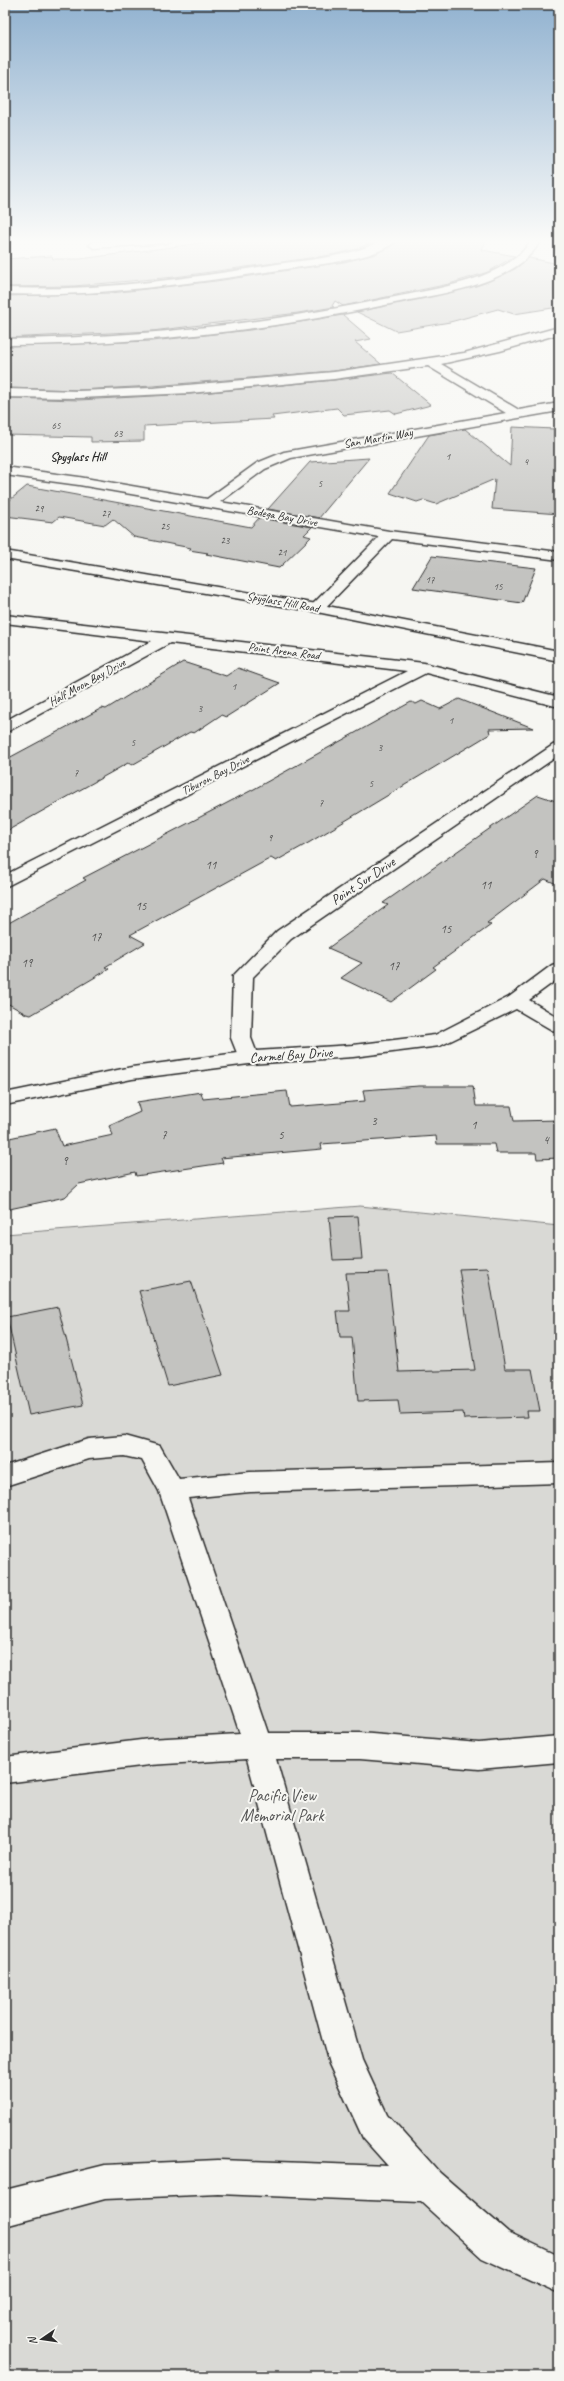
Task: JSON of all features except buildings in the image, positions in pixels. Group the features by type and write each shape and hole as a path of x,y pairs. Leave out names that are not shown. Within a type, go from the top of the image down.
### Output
{"street":[{"path":"5,393 106,394 191,390 343,374 430,362 482,351"},
{"path":"430,362 516,414"},
{"name":"San Martin Way","path":"210,504 261,466 288,455 559,407"},
{"name":"Bodega Bay Drive","path":"5,471 79,481 389,535 559,556"},
{"path":"317,608 389,535"},
{"name":"Spyglass Hill Road","path":"5,555 317,608 559,656"},
{"name":"Point Arena Road","path":"5,619 424,668 559,702"},
{"name":"Half Moon Bay Drive","path":"5,728 169,637"},
{"name":"Tiburon Bay Drive","path":"5,882 424,668"},
{"name":"Point Sur Drive","path":"248,1058 241,1038 243,976 284,935 559,748"},
{"name":"Carmel Bay Drive","path":"5,1099 132,1073 248,1058 353,1051 440,1040 516,1002 559,969"},
{"path":"516,1002 559,1026"},
{"path":"5,1476 89,1449 124,1446 151,1453 172,1490 258,1746 346,2064 375,2126 428,2185 495,2245 559,2275"},
{"path":"172,1490 250,1482 559,1473"},
{"path":"5,1770 22,1766 149,1752 258,1746 360,1746 479,1756 559,1749"},
{"path":"5,2208 105,2182 218,2177 428,2185"}],"green space":[{"name":"Pacific View Memorial Park","path":"360,1206 559,1226 559,2376 5,2376 5,1234"}],"district":[{"name":"Spyglass Hill","path":"78,457"}]}
